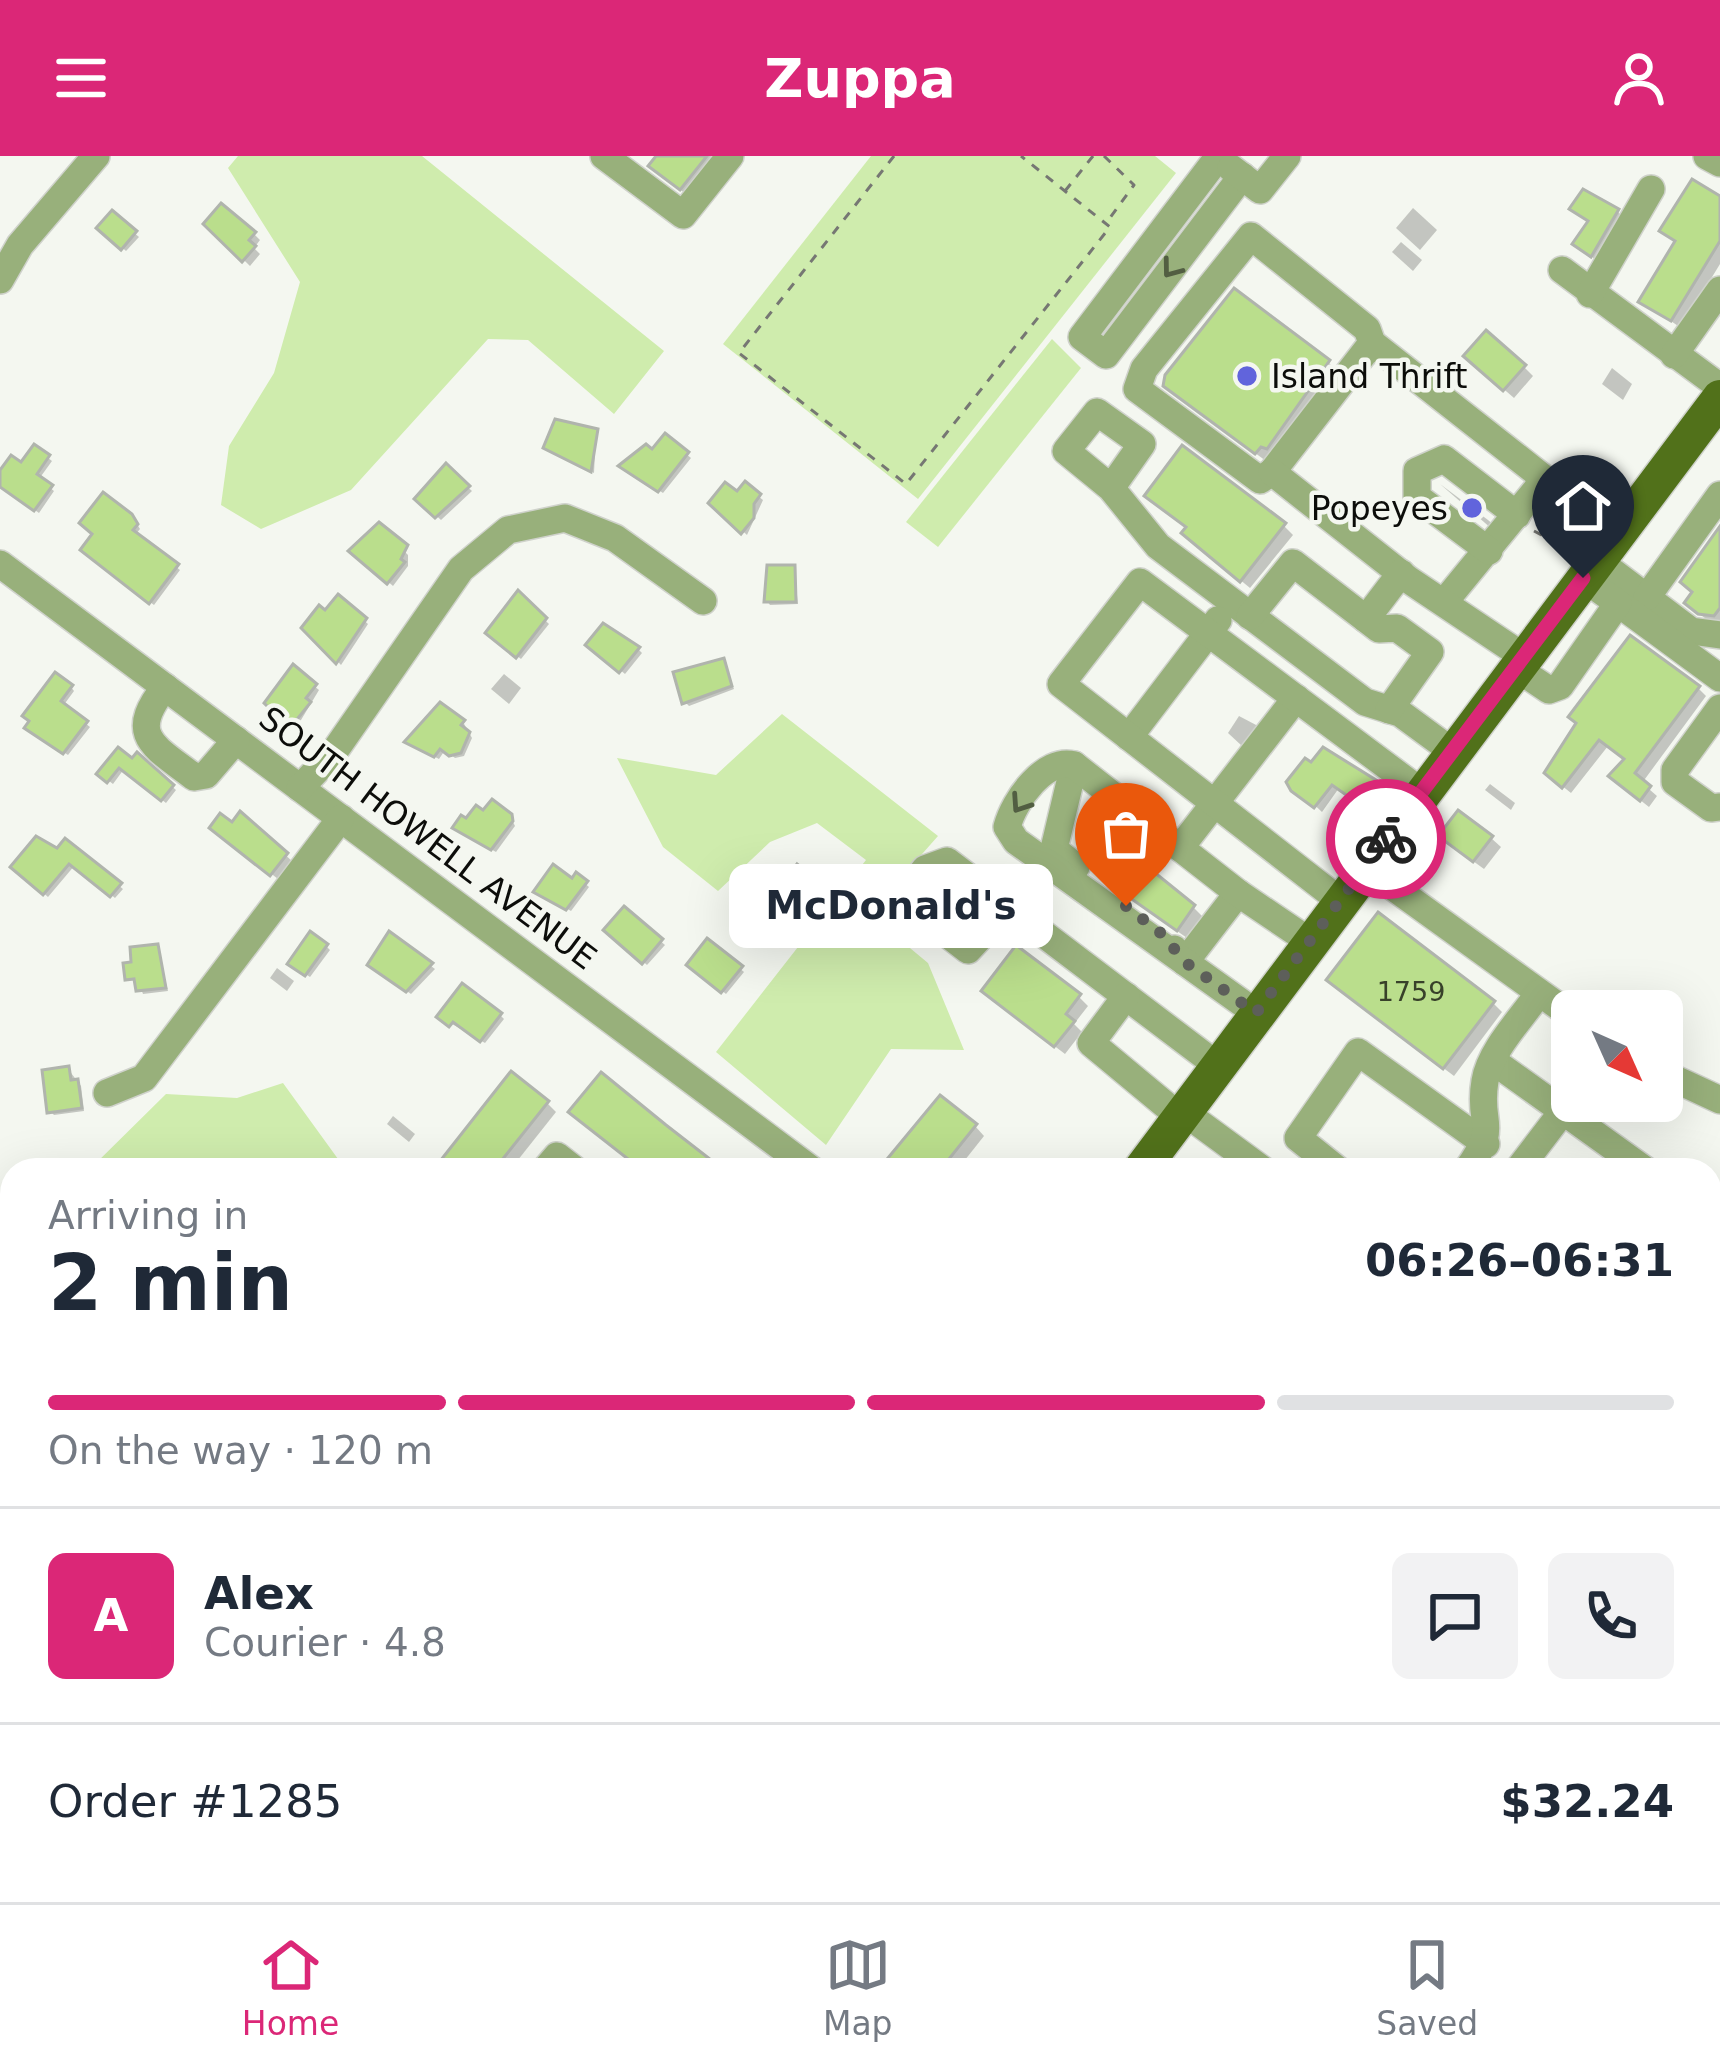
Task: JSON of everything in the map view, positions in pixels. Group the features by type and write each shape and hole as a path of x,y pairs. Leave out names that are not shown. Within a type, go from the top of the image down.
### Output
{"main road":[{"path":"1150,1158 1364,866 1720,398"}],"street":[{"path":"0,280 20,245 96,156"},
{"path":"604,156 683,215 730,156"},
{"path":"1242,176 1106,355 1082,337 1219,157 1260,190 1287,156"},
{"path":"1707,156 1720,163"},
{"path":"1590,294 1651,189"},
{"path":"1372,343 1272,472 1260,480 1137,389 1144,369 1251,236 1367,329 1372,343 1545,478 1446,600"},
{"path":"1562,270 1720,387"},
{"path":"1675,355 1720,290"},
{"path":"1489,551 1417,496 1418,471 1444,459 1517,514"},
{"path":"1272,472 1401,573 1446,600 1549,690 1560,686 1618,603"},
{"path":"1111,488 1158,547 1365,702 1389,710 1454,752"},
{"path":"1647,597 1720,495"},
{"path":"300,788 334,752 461,569 508,530 565,518 615,538 704,601"},
{"path":"1129,737 1209,632 1293,563 1379,629 1397,628 1430,652 1389,710"},
{"name":"SOUTH HOWELL AVENUE","path":"0,564 796,1158"},
{"path":"1590,569 1647,597 1691,632 1720,635"},
{"path":"1590,569 1618,603 1720,678"},
{"path":"1366,620 1401,573"},
{"path":"1340,899 1060,684 1140,581 1423,793"},
{"path":"165,687 150,706 144,732 150,743 194,777 206,776 236,740"},
{"path":"1180,848 1296,698"},
{"path":"1720,708 1675,770 1675,782 1711,808 1720,807"},
{"path":"1256,1013 1016,841 1007,827 1049,766 1060,761 1074,765 1238,893 1309,941"},
{"path":"1074,765 1054,849 1162,934 1185,962"},
{"path":"106,1093 144,1078 341,818"},
{"path":"1364,866 1551,1001"},
{"path":"1185,962 1238,893"},
{"path":"1008,908 1218,1066"},
{"path":"1476,1158 1486,1144 1484,1083 1492,1061 1539,992"},
{"path":"1126,996 1091,1043 1246,1158"},
{"path":"1323,1158 1298,1138 1358,1052 1486,1144"},
{"path":"1492,1061 1551,1103"},
{"path":"1683,1083 1720,1100"},
{"path":"1527,1158 1555,1122"},
{"path":"1578,1122 1629,1158"}],"path":[{"path":"894,156 740,352 906,484 1110,227 1025,157"},
{"path":"1065,191 1094,156"},
{"path":"1103,156 1133,184 1106,223"}],"green space":[{"path":"238,156 422,156 664,351 614,414 528,340 488,339 351,490 261,529 221,505 229,446 274,373 300,282 228,168"},
{"path":"871,156 1155,156 1176,173 918,499 723,344"},
{"path":"1052,339 1081,368 938,547 906,522"},
{"path":"782,714 938,836 869,914 928,963 964,1050 891,1049 826,1145 716,1052 866,860 817,823 770,842 718,891 663,847 617,758 716,775"},
{"path":"283,1083 337,1158 101,1158 166,1094 237,1098"}],"building":[{"path":"656,156 707,156 680,190 648,166"},
{"path":"1692,179 1720,196 1720,241 1671,321 1638,302 1675,241 1659,231"},
{"path":"1583,189 1619,209 1591,257 1572,244 1588,221 1569,209"},
{"path":"221,203 256,232 249,240 256,246 242,262 203,224"},
{"path":"112,210 137,231 121,250 96,228"},
{"path":"1234,288 1330,360 1267,449 1261,447 1255,454 1163,386 1165,375"},
{"path":"1486,330 1526,365 1503,391 1463,356"},
{"path":"555,419 598,429 591,472 543,448"},
{"path":"665,433 689,452 658,492 618,466 646,444 652,449"},
{"path":"34,444 50,455 37,474 53,485 34,511 0,487 0,470 11,455 21,462"},
{"path":"1182,445 1286,523 1240,582 1181,533 1186,527 1144,496"},
{"path":"446,463 470,486 435,518 414,499"},
{"path":"745,481 761,494 754,504 754,518 741,534 708,503 725,482 737,491"},
{"path":"103,492 132,514 138,524 133,530 179,564 149,604 80,550 92,534 79,523"},
{"path":"379,522 408,545 401,559 405,562 387,584 348,551"},
{"path":"1720,526 1720,608 1714,616 1698,614 1684,603 1692,592 1680,582"},
{"path":"767,565 795,565 796,602 764,602"},
{"path":"518,590 547,618 516,658 485,633"},
{"path":"338,594 367,618 336,664 301,628 319,605 325,610"},
{"path":"603,623 640,647 619,673 585,645"},
{"path":"1630,635 1700,686 1635,773 1651,786 1640,801 1608,776 1624,759 1599,740 1562,788 1544,773 1576,723 1568,717"},
{"path":"724,658 732,686 682,704 673,672"},
{"path":"293,664 317,684 306,698 311,702 290,728 264,703"},
{"path":"55,672 73,685 61,701 88,721 63,754 24,728 29,721 22,716"},
{"path":"440,702 465,720 461,725 470,732 461,753 449,756 440,749 434,757 404,742"},
{"path":"118,747 132,758 137,752 174,785 161,801 119,768 107,783 96,774"},
{"path":"1323,747 1376,780 1359,804 1332,785 1314,808 1291,791 1286,782 1305,758 1311,762"},
{"path":"492,799 512,814 513,821 491,850 452,828 461,815 466,818 476,805 483,810"},
{"path":"1458,810 1493,836 1473,862 1438,836"},
{"path":"240,811 288,853 270,876 209,828 220,813 232,822"},
{"path":"36,836 57,848 65,838 122,883 110,897 69,864 43,895 10,867"},
{"path":"1123,847 1195,905 1177,931 1099,876"},
{"path":"553,864 572,878 576,872 588,881 566,910 533,892"},
{"path":"797,864 819,882 797,910 775,893"},
{"path":"624,906 663,939 642,964 603,930"},
{"path":"1378,912 1495,1001 1443,1069 1326,980"},
{"path":"310,931 328,944 305,976 287,964"},
{"path":"389,931 433,963 406,992 367,965"},
{"path":"707,938 743,966 721,993 686,965"},
{"path":"158,944 166,988 136,991 134,979 125,980 123,963 131,962 130,947"},
{"path":"1016,945 1081,994 1066,1014 1075,1021 1054,1047 981,991"},
{"path":"462,983 502,1013 480,1042 453,1022 449,1027 436,1017"},
{"path":"69,1066 71,1080 78,1079 82,1108 47,1113 42,1070"},
{"path":"511,1071 549,1101 504,1158 442,1158"},
{"path":"601,1072 709,1158 627,1158 568,1112"},
{"path":"940,1095 977,1124 950,1158 888,1158"}],"way so far":[{"path":"1126,906 1162,934 1185,962 1256,1013 1386,839"}],"place":[{"name":"Island Thrift","path":"1247,376"},
{"name":"Popeyes","path":"1472,508"},
{"name":"McDonald's","path":"1126,906"}],"route":[{"path":"1386,839 1583,578"}]}
